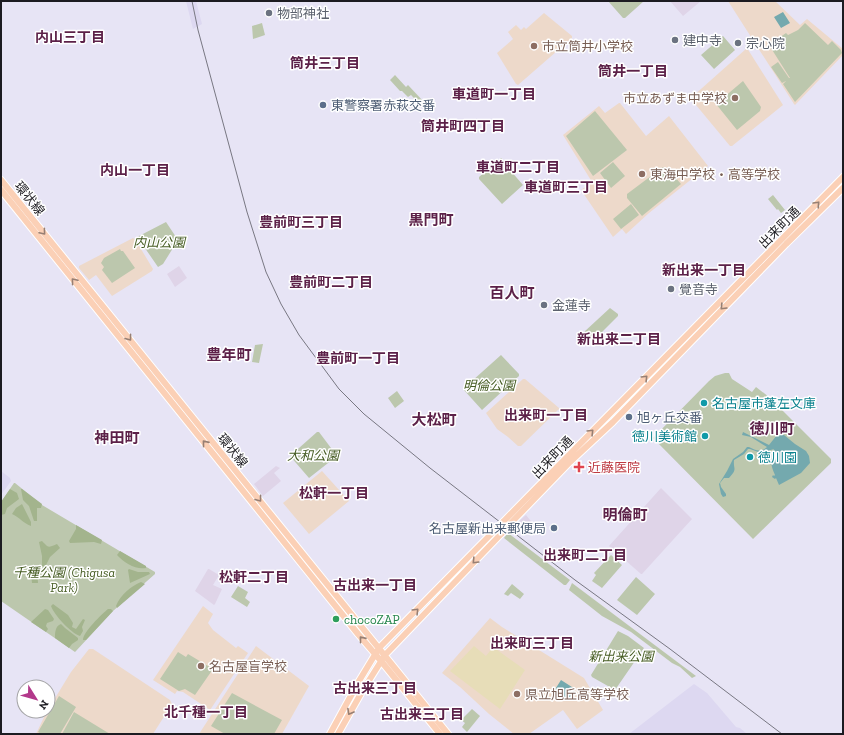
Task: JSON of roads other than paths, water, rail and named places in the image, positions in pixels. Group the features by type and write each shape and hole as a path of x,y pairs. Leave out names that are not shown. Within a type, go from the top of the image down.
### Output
{"main road":[{"name":"出来町通","path":"506,524 843,177"},
{"name":"環状線","path":"1,180 379,648 383,658 440,734"},
{"name":"出来町通","path":"330,734 379,648 499,530 617,418 780,249 843,188"},
{"name":"環状線","path":"1,190 375,655 383,658 448,734"},
{"name":"出来町通","path":"338,734 383,658 499,530"}],"railway":[{"path":"192,1 198,30 247,212 266,272 281,304 299,335 339,389 364,414 430,468 575,580 670,649 782,734"}],"place":[{"name":"物部神社","path":"269,13"},
{"name":"建中寺","path":"675,40"},
{"name":"宗心院","path":"738,43"},
{"name":"市立筒井小学校","path":"534,46"},
{"name":"市立あずま中学校","path":"735,98"},
{"name":"東警察署赤萩交番","path":"323,105"},
{"name":"東海中学校・高等学校","path":"642,174"},
{"name":"覺音寺","path":"671,289"},
{"name":"金蓮寺","path":"544,305"},
{"name":"名古屋市蓬左文庫","path":"704,403"},
{"name":"旭ヶ丘交番","path":"629,417"},
{"name":"徳川美術館","path":"705,436"},
{"name":"徳川園","path":"750,457"},
{"name":"近藤医院","path":"579,467"},
{"name":"名古屋新出来郵便局","path":"554,528"},
{"name":"chocoZAP","path":"336,619"},
{"name":"名古屋盲学校","path":"201,666"},
{"name":"県立旭丘高等学校","path":"517,694"}],"district":[{"name":"内山三丁目","path":"70,37"},
{"name":"筒井三丁目","path":"325,63"},
{"name":"筒井一丁目","path":"633,71"},
{"name":"車道町一丁目","path":"494,94"},
{"name":"筒井町四丁目","path":"463,126"},
{"name":"車道町二丁目","path":"518,167"},
{"name":"内山一丁目","path":"135,170"},
{"name":"車道町三丁目","path":"566,187"},
{"name":"黒門町","path":"431,220"},
{"name":"豊前町三丁目","path":"301,222"},
{"name":"新出来一丁目","path":"704,270"},
{"name":"豊前町二丁目","path":"331,282"},
{"name":"百人町","path":"512,293"},
{"name":"新出来二丁目","path":"619,339"},
{"name":"豊年町","path":"229,355"},
{"name":"豊前町一丁目","path":"358,358"},
{"name":"出来町一丁目","path":"546,415"},
{"name":"大松町","path":"434,420"},
{"name":"徳川町","path":"772,429"},
{"name":"神田町","path":"117,438"},
{"name":"松軒一丁目","path":"334,493"},
{"name":"明倫町","path":"625,515"},
{"name":"出来町二丁目","path":"585,555"},
{"name":"松軒二丁目","path":"254,577"},
{"name":"古出来一丁目","path":"375,585"},
{"name":"出来町三丁目","path":"532,643"},
{"name":"古出来三丁目","path":"375,688"},
{"name":"北千種一丁目","path":"206,712"},
{"name":"古出来三丁目","path":"422,714"}],"park label":[{"name":"内山公園","path":"159,242"},
{"name":"明倫公園","path":"489,385"},
{"name":"大和公園","path":"313,455"},
{"name":"千種公園 (Chigusa Park)","path":"64,580"},
{"name":"新出来公園","path":"621,656"}]}
